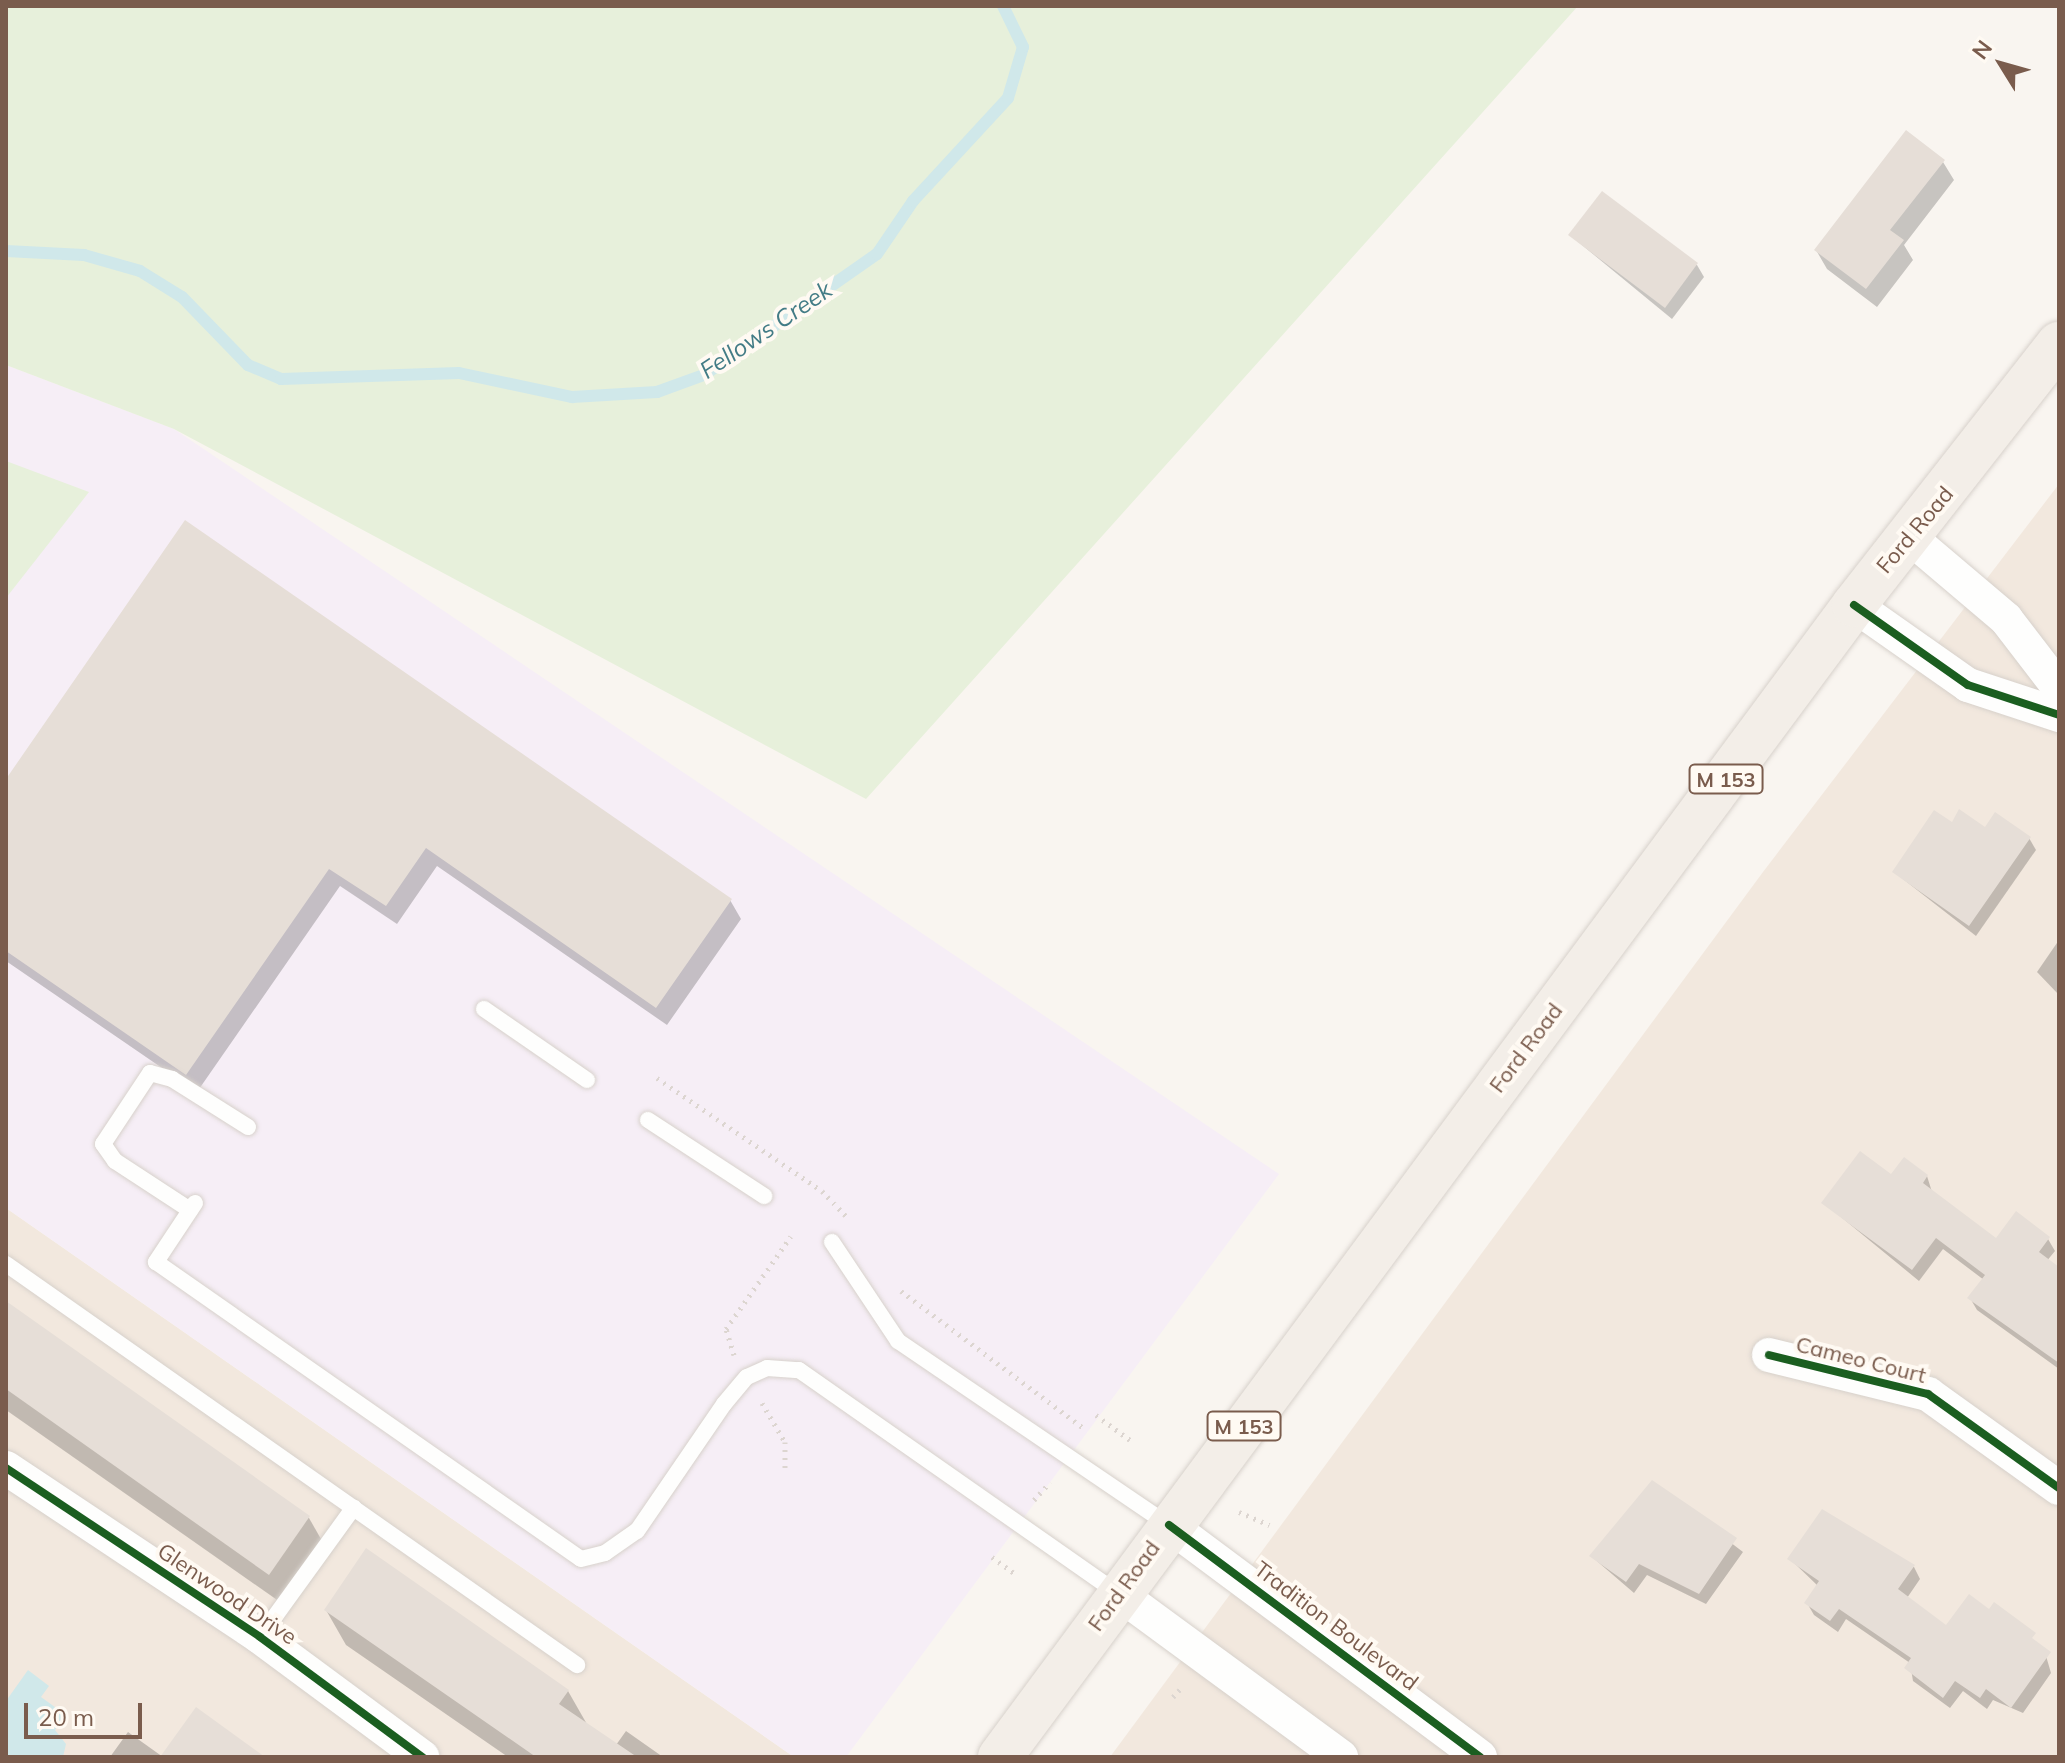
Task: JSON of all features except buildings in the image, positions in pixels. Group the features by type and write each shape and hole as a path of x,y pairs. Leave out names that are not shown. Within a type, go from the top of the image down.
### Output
{"main road":[{"name":"Ford Road","path":"1000,1757 1118,1593 1854,605 2059,344"}],"street":[{"path":"1907,535 2006,619 2059,688"},
{"path":"1854,605 1968,685 2059,715"},
{"name":"Cameo Court","path":"1769,1355 1928,1394 2059,1488"},
{"name":"Glenwood Drive","path":"6,1468 260,1637 422,1757"},
{"name":"Tradition Boulevard","path":"1169,1525 1480,1757"},
{"path":"1118,1593 1341,1757"}],"lane":[{"path":"484,1009 587,1080"},
{"path":"248,1127 172,1079 150,1073 103,1144 115,1161 192,1206 156,1262 581,1559 605,1553 637,1531 724,1404 747,1377 767,1368 799,1370 1118,1593"},
{"path":"648,1120 764,1196"},
{"path":"832,1242 898,1341 1169,1525"},
{"path":"6,1264 577,1665"},
{"path":"260,1637 354,1507"}],"path":[{"path":"734,1355 726,1329 791,1236"},
{"path":"759,1399 785,1442 785,1468"},
{"path":"1096,1415 1130,1440"},
{"path":"1031,1504 1050,1482"},
{"path":"1239,1512 1269,1525"},
{"path":"992,1557 1017,1575"}],"shaded area":[{"path":"6,365 174,429 1279,1174 846,1757 794,1757 6,1208"},
{"path":"2059,484 2059,1757 1110,1757 1763,872"},
{"path":"6,1208 794,1757 6,1757"}],"green space":[{"path":"6,6 1578,6 866,799 174,429 6,365"},
{"path":"6,461 89,492 6,598"}],"water":[{"path":"28,1670 49,1686 41,1697 66,1715 55,1730 66,1744 63,1757 6,1757 6,1701"}],"waterway":[{"name":"Fellows Creek","path":"6,251 84,255 140,271 182,297 248,365 281,379 459,373 572,397 657,392 704,375 877,254 913,201 1008,98 1023,47 1003,6"}],"cycle path":[{"path":"1854,605 1968,685 2059,715"},
{"path":"1769,1355 1928,1394 2059,1488"},
{"path":"6,1468 260,1637 422,1757"},
{"path":"1169,1525 1480,1757"}]}
